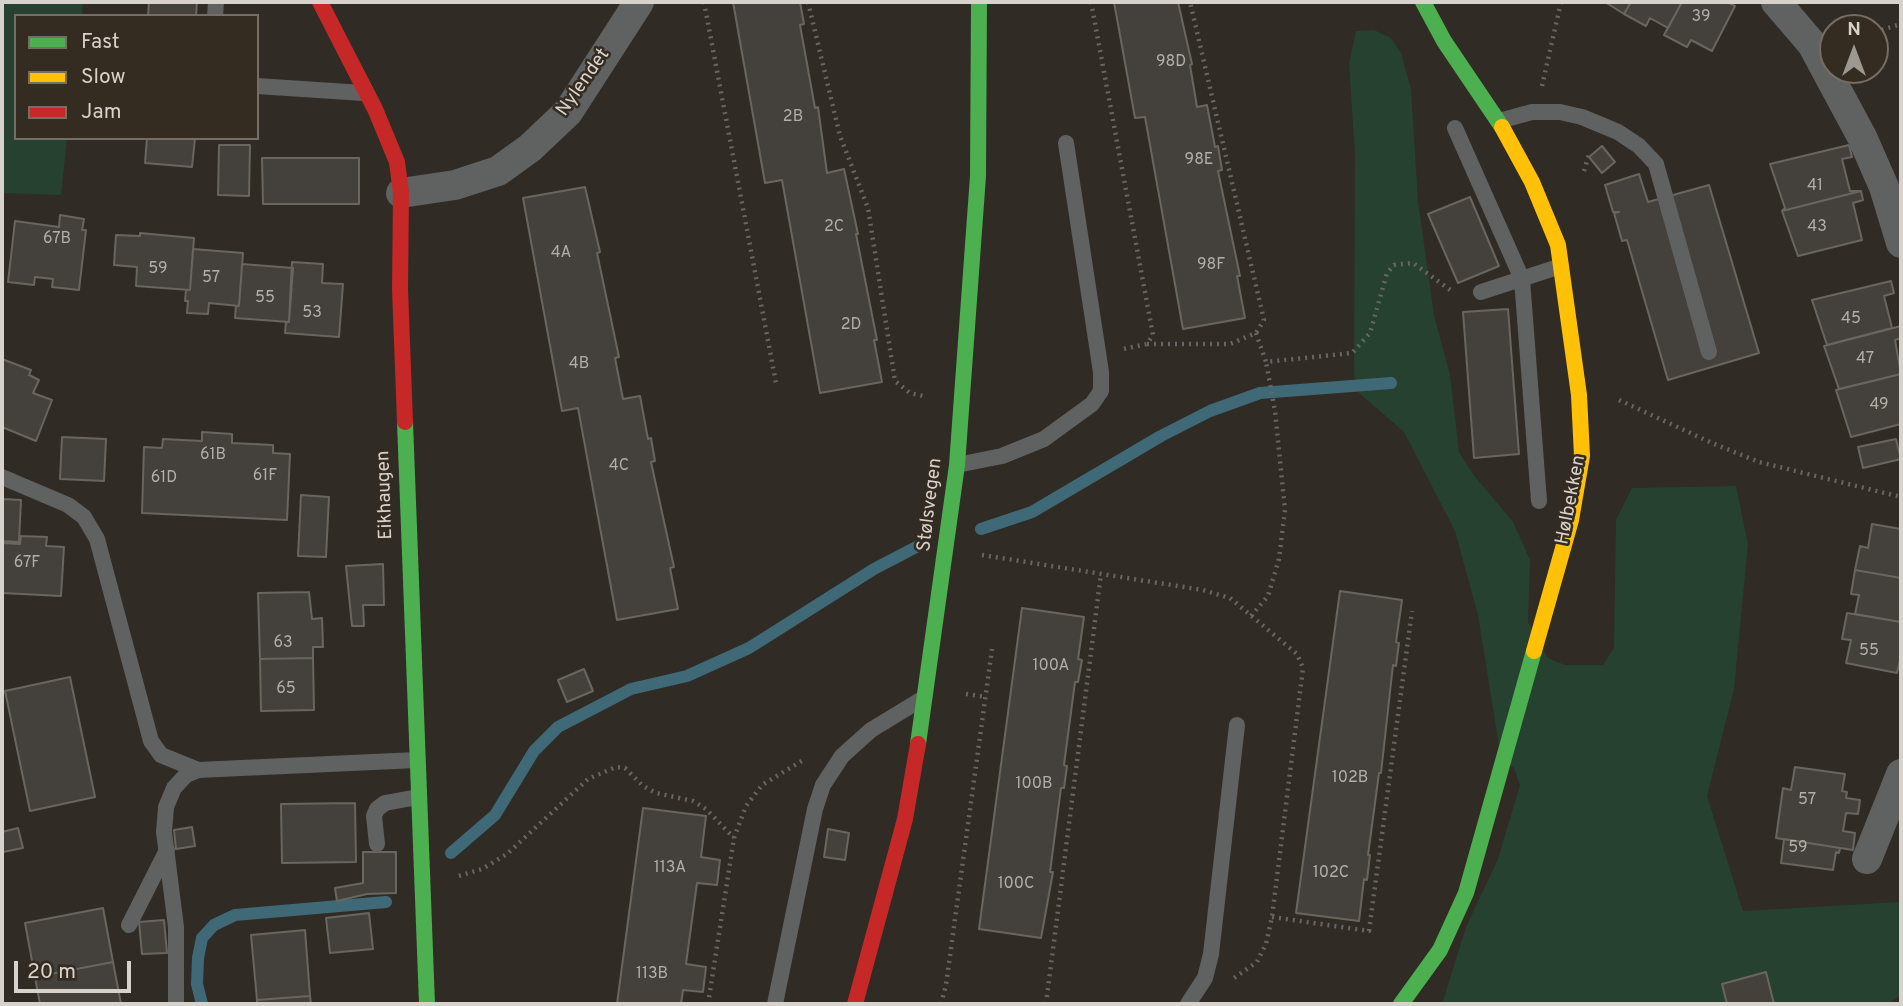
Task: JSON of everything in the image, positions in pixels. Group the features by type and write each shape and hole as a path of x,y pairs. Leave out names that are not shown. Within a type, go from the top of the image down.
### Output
{"street":[{"name":"Eikhaugen","path":"320,2 367,94 397,162 401,193 400,289 427,1004"},
{"name":"Nylendet","path":"401,193 455,185 498,171 530,148 568,112 639,2"},
{"name":"Stølsvegen","path":"856,1004 905,819 926,697 957,465 978,176 979,2"},
{"name":"Hølbekken","path":"1401,1004 1440,950 1466,893 1490,818 1571,520 1582,456 1579,395 1558,245 1532,182 1499,121 1444,41 1423,2"},
{"path":"1776,2 1812,44 1862,137 1884,187 1901,243"},
{"path":"1867,859 1901,774"}],"lane":[{"path":"259,86 367,94"},
{"path":"1499,121 1532,112 1560,112 1599,123 1639,146 1656,164 1709,352"},
{"path":"1455,128 1521,279 1539,501"},
{"path":"957,465 1002,456 1044,439 1092,404 1101,391 1066,143"},
{"path":"1481,292 1561,266"},
{"path":"2,477 68,505 84,517 97,539 151,741 161,755 198,770"},
{"path":"775,1004 815,809 823,785 842,756 871,730 926,697"},
{"path":"1192,1001 1205,978 1211,954 1237,725"},
{"path":"176,1004 176,927 167,850 166,807 174,788 186,775 198,770 417,760"},
{"path":"377,844 374,816 377,809 385,803 418,797"},
{"path":"129,925 167,850"}],"path":[{"path":"704,2 776,383"},
{"path":"808,2 840,136 868,208 895,382 910,393 962,404"},
{"path":"1091,2 1153,335 1147,344"},
{"path":"1098,355 1147,344 1230,344 1256,333 1264,320 1190,2"},
{"path":"1532,112 1544,81 1561,2"},
{"path":"1265,362 1352,353 1370,333 1387,273 1394,265 1413,263 1460,298 1481,292"},
{"path":"1251,616 1268,596 1283,535 1284,489 1276,411 1256,333"},
{"path":"1579,395 1612,397 1759,462 1901,497"},
{"path":"946,550 1203,590 1230,598 1297,654 1303,668 1272,917 1266,944 1257,962 1235,978 1192,1001"},
{"path":"1046,1004 1101,574"},
{"path":"1272,917 1369,931 1412,611"},
{"path":"941,1004 946,985 992,649"},
{"path":"708,1004 734,838 746,806 762,785 816,753 842,756"},
{"path":"422,889 482,869 508,853 588,779 616,767 625,768 643,786 656,793 693,802 706,809 734,838"}],"green space":[{"path":"2,2 83,2 82,14 14,14 14,140 67,140 61,195 2,193"},
{"path":"1374,30 1391,38 1401,53 1411,89 1418,201 1434,315 1450,375 1459,452 1472,473 1513,522 1530,560 1528,622 1548,658 1565,665 1603,665 1614,648 1616,520 1632,488 1736,486 1748,544 1734,689 1707,796 1743,911 1901,902 1901,995 1888,1004 1442,1004 1466,927 1498,859 1520,785 1514,768 1501,758 1478,615 1455,531 1404,432 1359,393 1354,374 1355,154 1349,64 1356,31"}],"building":[{"path":"149,2 197,2 196,14 148,14"},
{"path":"733,2 800,2 804,24 800,25 815,108 818,107 827,173 844,169 877,340 874,340 882,382 820,393 782,180 765,183"},
{"path":"1114,2 1178,2 1192,64 1190,65 1197,107 1207,105 1215,147 1218,146 1222,170 1218,171 1240,276 1237,276 1245,318 1183,329 1145,117 1135,118"},
{"path":"1605,2 1631,2 1624,14"},
{"path":"1631,2 1682,2 1668,28 1650,18 1646,26 1624,14"},
{"path":"1682,2 1727,2 1735,6 1712,51 1691,40 1687,47 1664,35"},
{"path":"147,140 195,140 192,167 145,163"},
{"path":"219,145 250,145 249,196 218,195"},
{"path":"1849,145 1852,157 1842,159 1850,191 1861,191 1782,211 1785,208 1770,164"},
{"path":"1602,146 1615,162 1602,173 1589,157"},
{"path":"262,158 359,158 359,204 263,204"},
{"path":"1639,174 1648,202 1709,185 1759,353 1668,380 1627,240 1622,241 1614,213 1619,212 1613,212 1605,185"},
{"path":"585,187 619,357 615,358 623,399 640,396 648,439 651,438 655,461 651,462 674,567 670,568 678,609 617,620 578,408 562,411 523,198"},
{"path":"1861,191 1863,200 1853,203 1862,240 1798,256 1782,211"},
{"path":"1470,197 1499,266 1458,283 1428,214"},
{"path":"60,215 84,219 82,230 86,230 79,290 52,287 53,279 35,277 34,285 8,282 15,221 59,227"},
{"path":"140,233 194,238 190,290 136,286 137,267 114,265 116,235 140,236"},
{"path":"193,249 243,253 239,306 209,303 208,314 187,313 186,290 190,290"},
{"path":"292,262 323,264 322,283 343,284 339,337 285,333 286,322 289,322"},
{"path":"242,264 293,268 289,322 235,318 236,306 239,306"},
{"path":"1891,281 1894,293 1884,296 1892,328 1827,345 1812,300"},
{"path":"1508,309 1519,454 1474,458 1463,312"},
{"path":"1901,326 1901,338 1895,340 1901,374 1839,389 1824,346"},
{"path":"2,359 31,370 29,375 39,380 33,393 52,400 36,441 2,427"},
{"path":"1901,374 1901,424 1851,437 1836,390"},
{"path":"202,432 232,434 232,443 273,445 273,453 290,454 287,520 142,513 144,447 162,448 163,439 202,441"},
{"path":"62,437 106,439 104,481 60,479"},
{"path":"1896,439 1901,459 1863,468 1858,447"},
{"path":"2,495 3,499 21,500 19,542 2,541"},
{"path":"301,495 329,497 326,557 298,556"},
{"path":"1872,524 1901,529 1901,578 1855,570 1860,546 1868,548"},
{"path":"21,536 47,537 46,546 64,547 61,596 2,593 2,543 20,544"},
{"path":"383,564 384,605 363,605 364,626 352,626 346,566"},
{"path":"1855,570 1901,578 1901,622 1855,614 1859,595 1851,594"},
{"path":"1340,591 1402,600 1396,642 1399,643 1396,666 1393,665 1367,880 1364,879 1359,921 1296,913"},
{"path":"309,592 312,619 322,618 323,647 313,647 313,658 260,659 258,593"},
{"path":"1022,608 1084,617 1078,659 1082,660 1078,682 1075,682 1064,765 1067,766 1064,788 1061,788 1050,872 1053,872 1041,938 979,929"},
{"path":"1847,613 1901,622 1901,656 1897,673 1846,663 1851,640 1842,639"},
{"path":"313,658 314,710 261,711 260,659"},
{"path":"584,669 593,691 567,702 558,680"},
{"path":"70,677 95,797 30,811 5,691"},
{"path":"1795,767 1845,774 1842,791 1847,792 1846,798 1860,800 1858,814 1846,813 1843,831 1855,833 1853,850 1776,838 1783,788 1791,790"},
{"path":"355,803 356,862 282,863 281,804"},
{"path":"643,808 706,816 701,857 720,860 717,885 697,883 686,964 706,967 703,992 683,990 681,1004 617,1004"},
{"path":"192,827 195,846 176,849 174,830"},
{"path":"18,828 23,848 3,852 2,832"},
{"path":"828,829 849,833 845,860 824,857"},
{"path":"1784,839 1840,848 1839,853 1836,852 1833,870 1781,863"},
{"path":"363,852 396,852 396,893 367,894 337,901 335,888 363,883"},
{"path":"103,908 113,962 35,977 25,923"},
{"path":"369,913 373,949 330,953 326,918"},
{"path":"164,920 167,953 142,954 139,922"},
{"path":"305,930 310,996 257,1000 251,935"},
{"path":"113,962 121,1004 40,1004 35,977"},
{"path":"1766,972 1774,1004 1727,1004 1722,984"},
{"path":"310,996 311,1004 257,1004 257,1000"}],"waterway":[{"path":"981,529 1032,512 1161,436 1210,411 1260,393 1391,383"},
{"path":"451,853 495,815 534,751 558,727 631,689 687,676 749,648 874,569 922,544"},
{"path":"202,1004 197,984 198,958 202,938 214,925 235,915 386,902"}],"traffic: fast":[{"path":"918,744 957,465 978,176 979,2"},
{"path":"1423,2 1444,41 1502,127"},
{"path":"405,422 427,1004"},
{"path":"1401,1004 1440,950 1466,893 1534,651"}],"traffic: slow":[{"path":"1502,127 1532,182 1558,245 1579,395 1582,456 1571,520 1534,651"}],"traffic: jam":[{"path":"320,2 375,109 397,162 401,193 400,289 405,422"},
{"path":"855,1004 905,819 918,744"}]}
